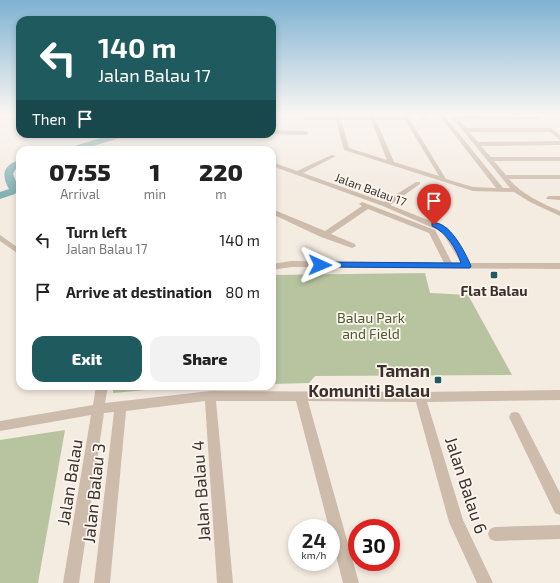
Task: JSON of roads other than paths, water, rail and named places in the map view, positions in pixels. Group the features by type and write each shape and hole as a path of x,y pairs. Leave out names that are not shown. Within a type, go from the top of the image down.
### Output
{"street":[{"path":"344,142 346,149 473,189 516,190"},
{"path":"382,142 391,163"},
{"path":"421,142 444,180"},
{"path":"462,142 500,190"},
{"path":"477,144 560,143"},
{"path":"477,144 516,190 532,201 560,214"},
{"path":"298,173 333,156"},
{"path":"489,159 560,159"},
{"name":"Jalan Balau 17","path":"276,165 385,205 445,230 463,257 467,266"},
{"name":"Jalan Balau 17","path":"276,172 432,232 450,266"},
{"path":"504,177 560,177"},
{"path":"385,205 418,183"},
{"path":"549,198 560,198"},
{"path":"324,235 367,206"},
{"path":"276,213 352,246"},
{"path":"0,237 16,250"},
{"path":"276,266 292,264 560,266"},
{"name":"Jalan Balau","path":"71,583 101,390"},
{"path":"0,426 98,409 210,396 258,395 301,397 420,397 560,395"},
{"name":"Jalan Balau 4","path":"210,396 225,583"},
{"path":"301,397 351,583"},
{"name":"Jalan Balau 6","path":"420,397 456,522 485,583"},
{"name":"Jalan Balau 3","path":"102,583 120,407"},
{"path":"515,417 560,508"},
{"path":"495,534 560,532"}],"waterway":[{"path":"84,146 96,142"},
{"path":"0,196 11,192 14,189 8,174 11,168 16,165"}],"place":[{"name":"Flat Balau","path":"494,275"},
{"name":"Taman Komuniti Balau","path":"438,380"}],"park label":[{"name":"Balau Park and Field","path":"371,326"}]}
